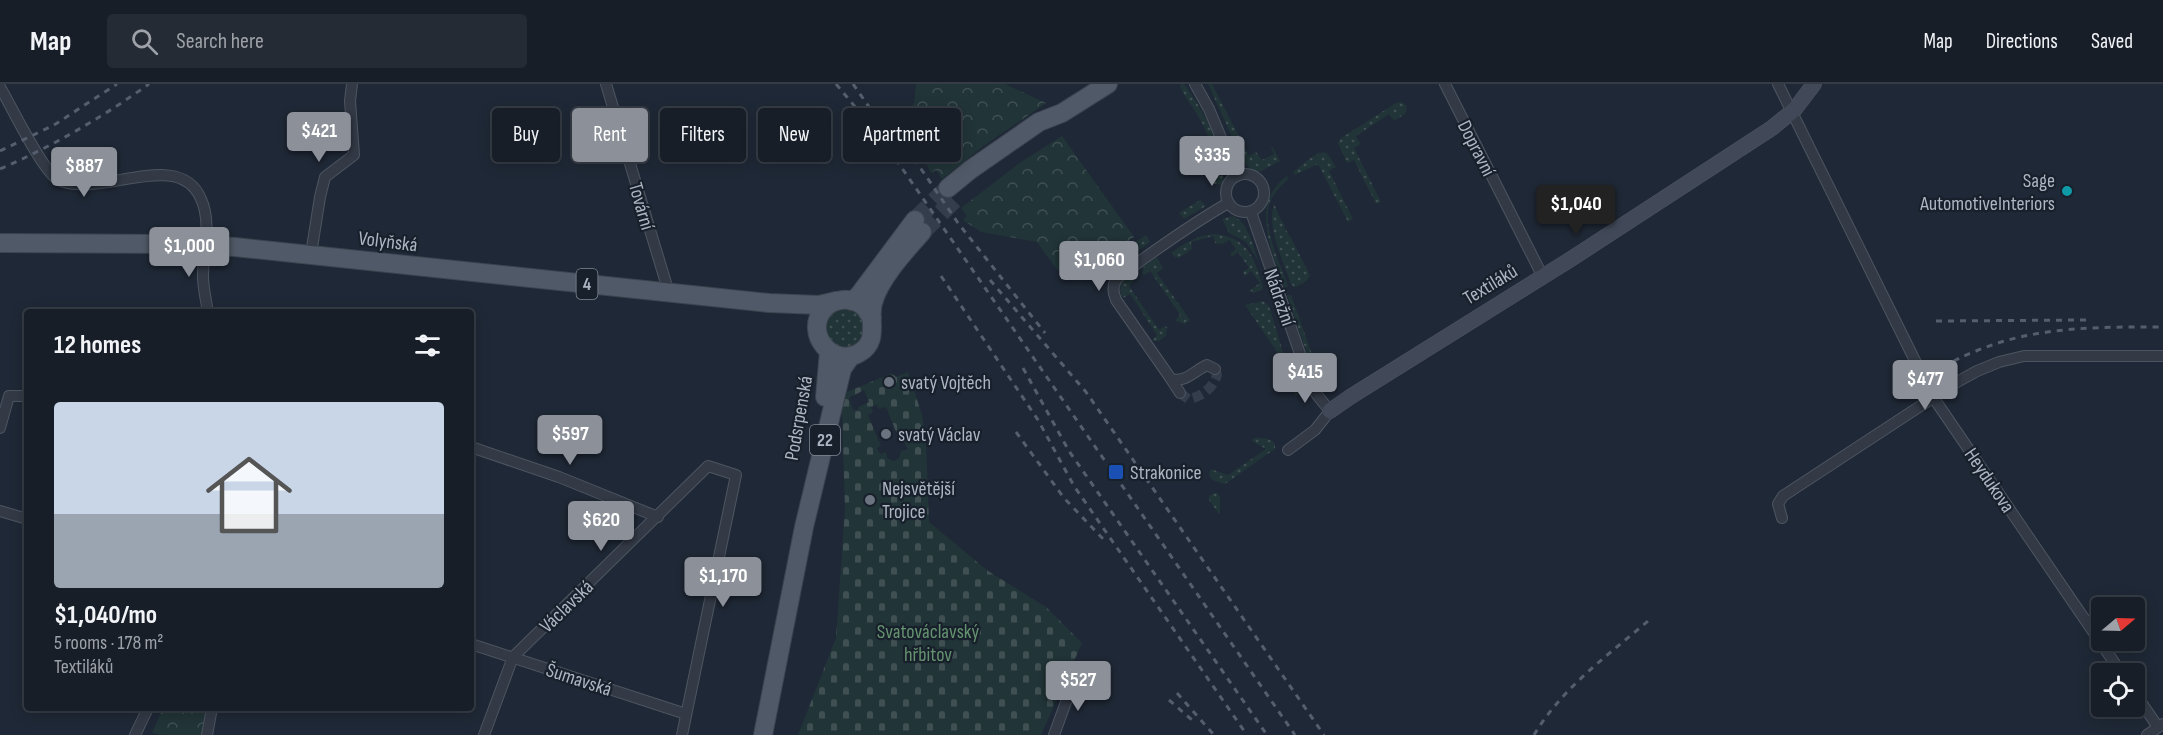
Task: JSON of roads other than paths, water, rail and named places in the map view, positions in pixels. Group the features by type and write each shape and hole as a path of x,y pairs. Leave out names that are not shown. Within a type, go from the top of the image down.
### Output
{"main road":[{"path":"952,194 970,170 1039,122 1062,113 1108,84"},
{"name":"Podsrpenská","path":"918,226 872,304 873,326 870,342 851,356 841,356 829,351 819,339 817,329 821,312 828,305 844,301 859,295 918,226"},
{"name":"Volyňská","path":"0,243 207,245 769,303 819,305 844,301"},
{"path":"844,301 864,307 872,318"},
{"name":"Volyňská","path":"769,303 806,312 817,329"},
{"name":"Podsrpenská","path":"763,735 804,527 828,377 829,351"},
{"name":"Podsrpenská","path":"804,527 842,369 851,356"}],"street":[{"path":"311,254 325,177 354,155 350,101 352,84"},
{"name":"Tovární","path":"606,84 669,293"},
{"path":"1195,84 1209,109 1237,176"},
{"name":"Dopravní","path":"1445,84 1543,277"},
{"name":"Heydukova","path":"1778,84 1933,397 2114,663"},
{"name":"Textiláků","path":"1330,411 1360,390 1543,277 1772,128 1791,112 1814,84"},
{"path":"0,87 51,175 65,182 79,185 159,175 173,176 193,187 202,201 207,245 203,276 208,309"},
{"path":"1246,174 1253,176 1263,188 1262,202 1251,212 1239,212 1228,203 1226,188 1237,176 1246,174"},
{"path":"1180,393 1114,295 1116,279 1191,225 1228,203"},
{"name":"Nádražní","path":"1251,212 1308,377 1317,395 1330,411"},
{"path":"1782,518 1778,504 1783,496 1977,370 2024,356 2163,356"},
{"path":"1171,379 1179,381 1185,379 1207,365 1215,369"},
{"path":"0,428 9,396 24,396"},
{"path":"1288,450 1315,430 1330,411"},
{"path":"474,448 560,477 658,516"},
{"name":"Václavská","path":"484,735 513,657 708,466 736,475 686,714"},
{"path":"0,511 24,518"},
{"name":"Šumavská","path":"474,645 686,714"},
{"path":"1054,735 1066,702 1079,680"},
{"path":"2145,706 2161,726 2147,735"},
{"path":"135,735 147,711"},
{"path":"207,735 211,711"},
{"path":"682,735 686,714"}],"tunnel":[{"path":"915,220 948,188"},
{"path":"922,232 955,199"},
{"path":"1180,393 1188,399 1202,394 1215,380 1217,375 1215,369"}],"railway":[{"path":"0,151 54,125 117,84"},
{"path":"0,169 76,131 149,84"},
{"path":"836,84 897,161 1295,735"},
{"path":"853,84 870,108"},
{"path":"916,162 958,223 1045,333"},
{"path":"941,276 1038,420 1074,486 1247,735"},
{"path":"990,280 1086,392 1324,735"},
{"path":"1936,321 2086,320"},
{"path":"1923,380 1969,354 2022,337 2045,332 2092,328 2163,327"},
{"path":"1023,368 1069,451 1267,735"},
{"path":"1016,432 1064,498 1105,541"},
{"path":"1534,735 1558,702 1601,660 1648,621"},
{"path":"1177,693 1214,735"},
{"path":"1169,700 1192,720"}],"place":[{"name":"Sage AutomotiveInteriors","path":"2067,191"},
{"name":"svatý Vojtěch","path":"889,382"},
{"name":"svatý Václav","path":"886,434"},
{"name":"Strakonice","path":"1116,472"},
{"name":"Nejsvětější Trojice","path":"870,500"}],"park label":[{"name":"Svatováclavský hřbitov","path":"928,642"}]}
